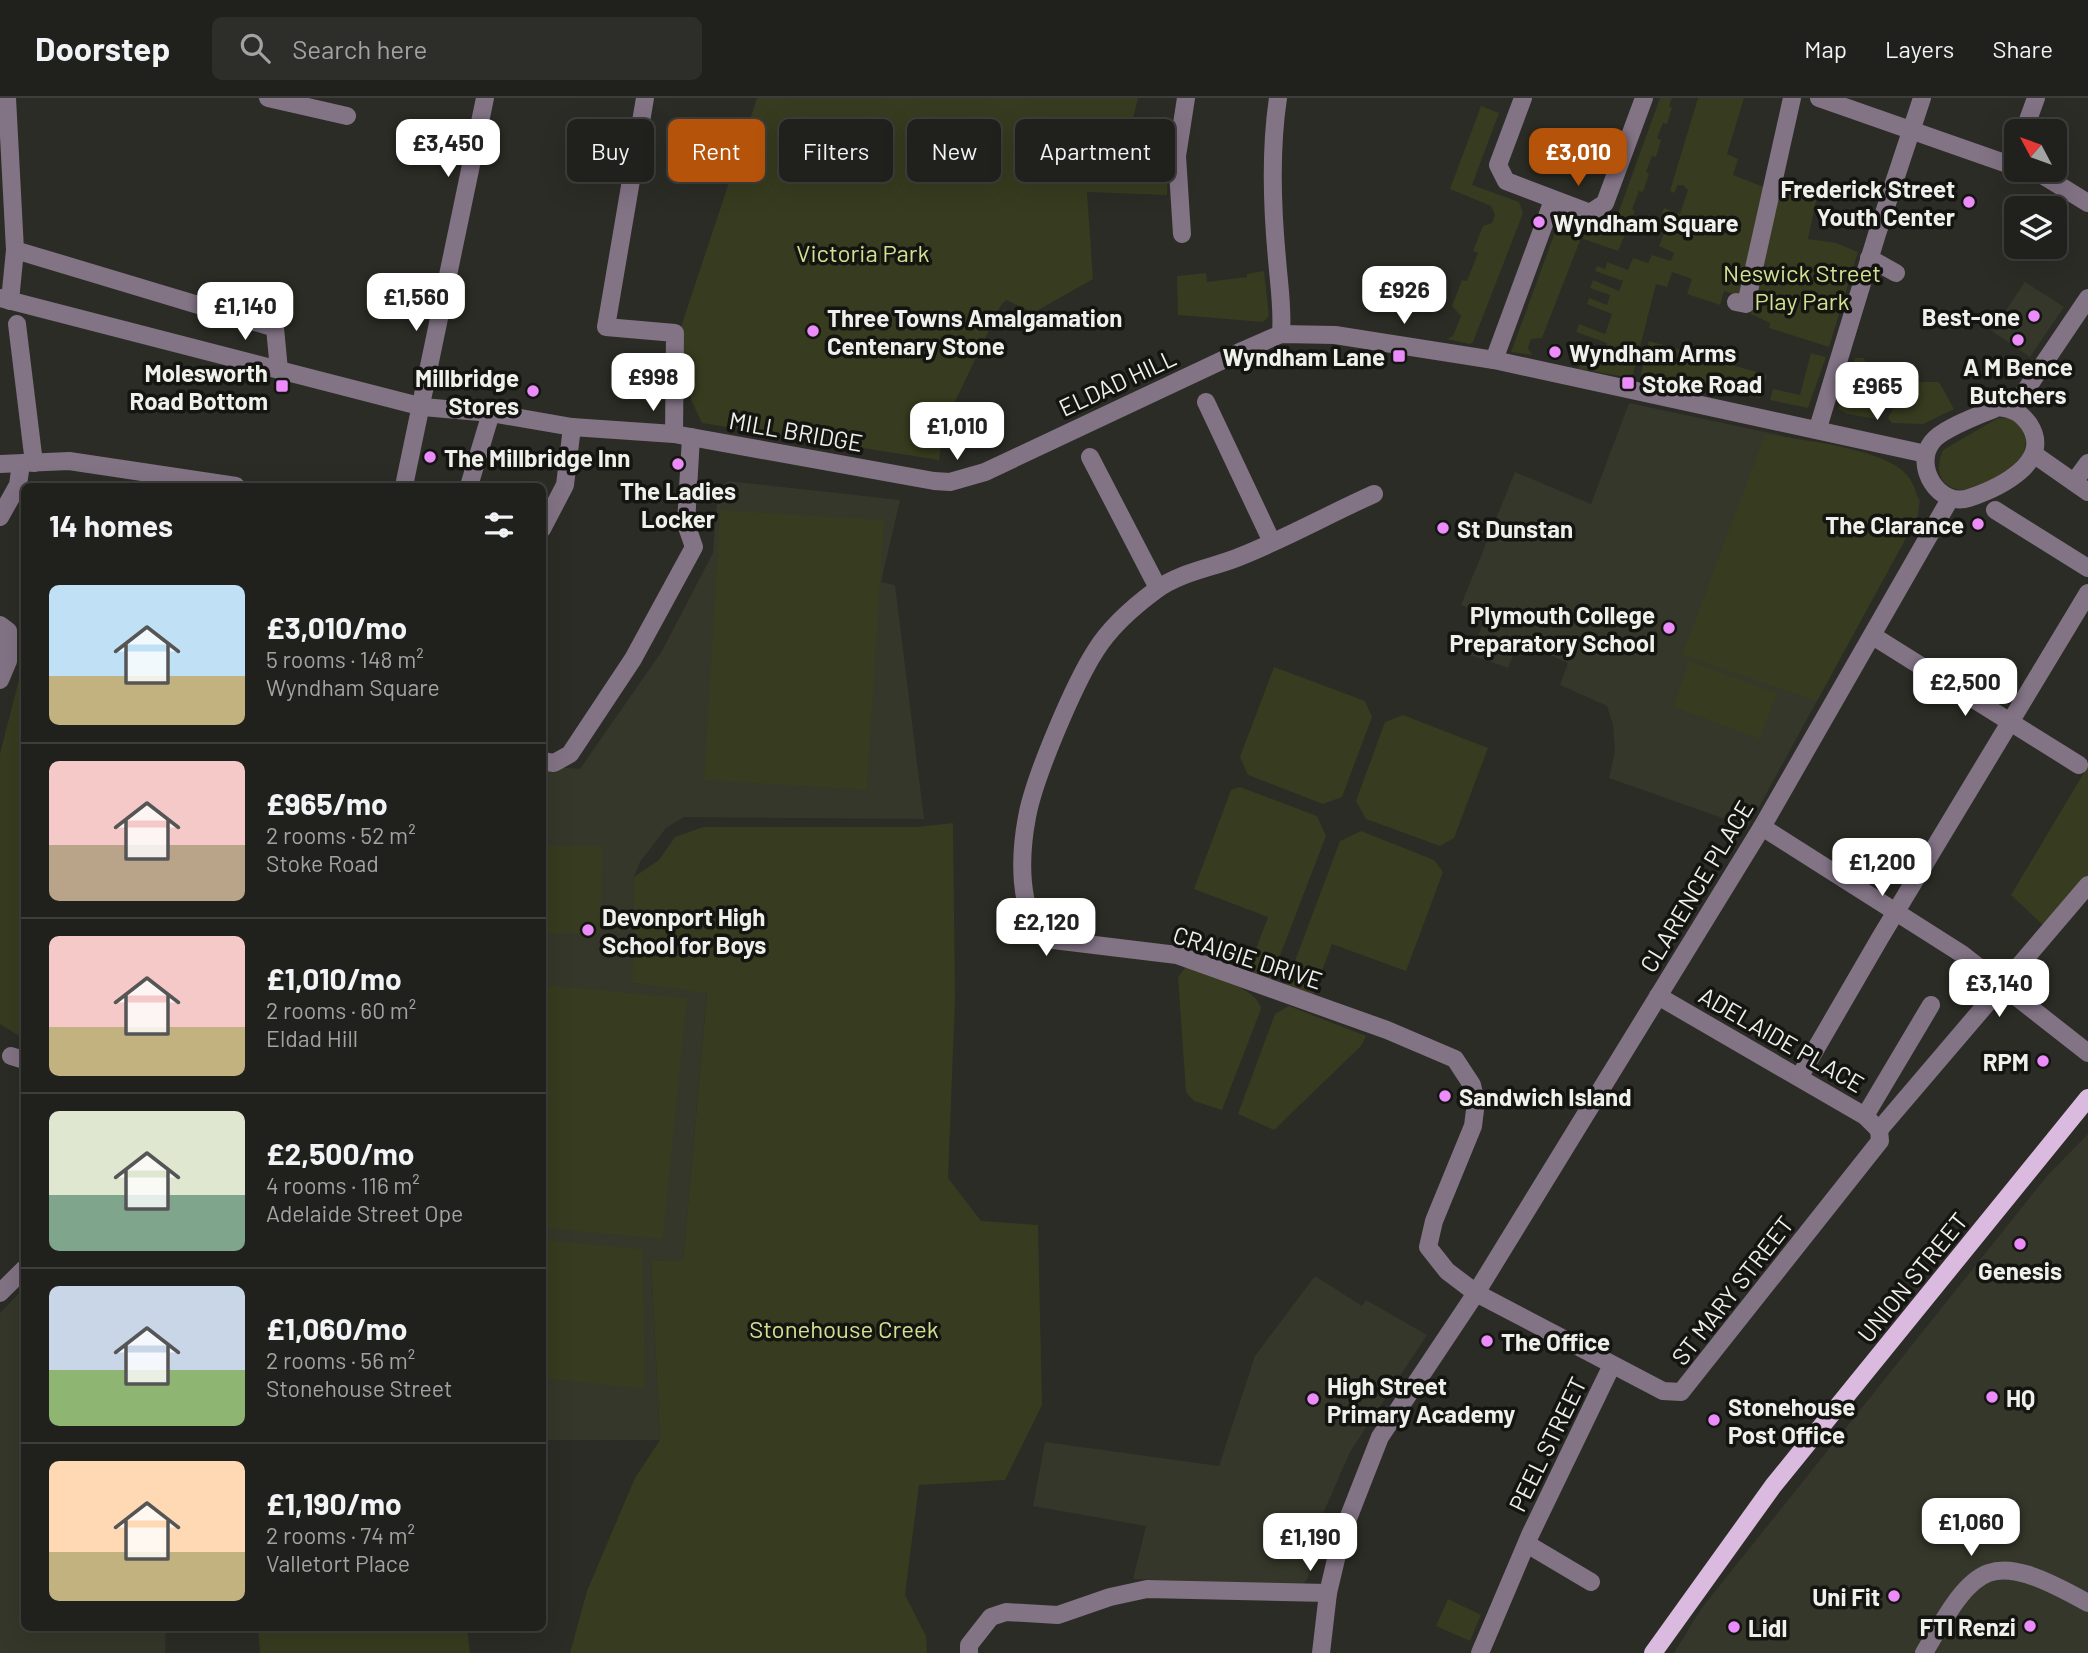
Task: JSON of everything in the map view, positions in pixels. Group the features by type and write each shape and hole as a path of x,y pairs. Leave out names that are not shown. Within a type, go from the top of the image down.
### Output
{"main road":[{"name":"UNION STREET","path":"1653,1653 1773,1486 2088,1098"}],"street":[{"path":"5,300 15,250 7,98"},
{"path":"268,98 347,116"},
{"path":"405,483 423,407 485,98"},
{"path":"546,762 554,763 570,754 633,659 694,547 686,524 683,435 675,333 606,327 645,98"},
{"path":"1182,234 1177,156 1186,98"},
{"path":"1278,98 1273,151 1273,199 1283,308 1281,334 1335,335 1493,360 1818,428 1926,454"},
{"path":"1523,98 1499,164 1506,181 1590,213 1605,203 1644,98"},
{"path":"1736,302 1746,304 1792,98"},
{"path":"1819,98 2004,160"},
{"path":"1818,428 1869,258 1922,98"},
{"path":"2028,119 2036,98"},
{"path":"2059,182 2088,203"},
{"path":"1493,360 1553,200"},
{"path":"15,250 275,328 279,370"},
{"path":"1869,258 1896,273"},
{"path":"2013,409 2088,299"},
{"name":"MILL BRIDGE","path":"5,300 423,407 491,413 572,427 683,435 934,481"},
{"path":"0,517 27,463 17,324"},
{"name":"ELDAD HILL","path":"934,481 950,482 985,472 1281,334"},
{"path":"1206,402 1272,542"},
{"path":"1998,407 2013,409 2022,414 2036,435 2035,455 2025,468 2006,481 1963,500 1950,499 1929,478 1926,454 1932,441 1945,432 1998,407"},
{"path":"470,483 491,413"},
{"path":"546,521 565,485 572,427"},
{"path":"2035,455 2081,487 2088,463"},
{"path":"1090,457 1158,588"},
{"path":"0,464 69,461 216,483"},
{"name":"CRAIGIE DRIVE","path":"1374,494 1272,542 1158,588 1119,621 1096,650 1043,770 1027,816 1022,860 1027,906 1035,929 1045,939 1177,955 1387,1030 1455,1059 1467,1073 1476,1102 1473,1126 1434,1221 1428,1247 1447,1270 1476,1293"},
{"name":"CLARENCE PLACE","path":"1321,1653 1328,1593 1342,1534 1380,1437 1476,1293 1762,827 1950,499"},
{"path":"1995,510 2088,568"},
{"path":"1800,1076 2085,598"},
{"path":"0,625 8,631 8,661 0,680"},
{"path":"1873,636 2079,765"},
{"path":"1762,827 1962,954 2088,1053"},
{"path":"1879,1130 2088,885"},
{"name":"ADELAIDE PLACE","path":"1658,996 1800,1076 1865,1116 1879,1130"},
{"path":"1865,1116 1931,1005"},
{"name":"ST MARY STREET","path":"1476,1293 1663,1391 1681,1392 1858,1171 1880,1141 1879,1130"},
{"path":"0,1293 21,1272"},
{"name":"PEEL STREET","path":"1479,1653 1527,1544 1612,1365"},
{"name":"PEEL STREET","path":"1527,1544 1591,1582"},
{"path":"1924,1653 1956,1598 1978,1576 2013,1570 2027,1573 2087,1600"},
{"path":"969,1653 970,1645 991,1617 1006,1612 1058,1615 1110,1597 1147,1589 1328,1593"}],"shaded area":[{"path":"2025,282 2064,307 2030,357 1992,331"},
{"name":"Plymouth College Preparatory School","path":"1629,403 1858,452 1885,461 1904,473 1920,500 1918,516 1748,827 1609,778 1615,752 1613,725 1607,706 1560,685 1568,663 1519,641 1508,668 1471,655 1486,615 1461,605 1515,472 1591,504"},
{"name":"Devonport High School for Boys","path":"728,481 900,500 881,582 895,585 924,819 684,817 666,828 640,862 634,877 633,983 707,992 683,1262 651,1260 660,1440 546,1440 546,766 580,769 662,651 713,553 718,489"},
{"path":"2088,1134 2088,1653 1674,1653 1701,1609 2047,1176"},
{"name":"High Street Primary Academy","path":"1315,1276 1362,1306 1366,1300 1427,1335 1350,1452 1322,1516 1308,1578 1302,1585 1133,1579 1146,1526 1033,1506 1045,1442 1219,1466 1255,1356"},
{"path":"21,1291 21,1631 166,1631 165,1653 0,1653 0,1313"}],"green space":[{"name":"Victoria Park","path":"757,98 1138,98 1133,119 1015,119 1015,182 1167,182 1167,195 1087,192 1093,279 1033,313 1006,300 1001,305 944,425 939,460 702,423 691,400 680,330 729,182 765,182 765,119 750,119"},
{"path":"1660,98 1672,98 1669,106 1672,108 1667,124 1663,123 1657,138 1661,140 1656,157 1652,156 1643,192 1639,191 1632,209 1635,211 1618,251 1581,238 1542,338 1531,339 1528,348 1532,355 1511,352 1561,216 1611,233"},
{"path":"1698,98 1744,98 1727,154 1738,159 1733,175 1766,188 1742,297 1724,291 1720,305 1687,294 1692,279 1672,272 1667,287 1656,284 1632,378 1579,369 1580,363 1587,364 1590,355 1569,349 1572,341 1604,352 1607,343 1576,332 1579,324 1605,334 1612,314 1587,304 1589,298 1607,305 1610,295 1590,288 1593,280 1619,291 1623,281 1595,271 1597,266 1605,269 1607,262 1628,270 1633,258 1648,263 1652,255 1671,261 1674,253 1659,246 1665,231 1657,227 1664,208 1680,214 1688,190 1683,185 1678,185 1674,193 1670,191"},
{"path":"1481,106 1499,113 1472,185 1519,202 1523,213 1470,344 1447,339 1453,336 1461,316 1452,306 1462,280 1467,281 1478,253 1473,251 1483,226 1492,223 1495,215 1491,206 1450,189"},
{"name":"Neswick Street Play Park","path":"1779,178 1819,187 1808,239 1836,243 1858,252 1829,347 1769,328 1770,323 1751,314"},
{"path":"1264,271 1269,316 1263,322 1178,315 1177,276 1206,273 1207,282 1247,277 1247,274"},
{"path":"1649,341 1767,375 1760,398 1640,378"},
{"path":"1811,353 1826,357 1808,408 1770,400 1773,389 1800,395"},
{"path":"1855,358 1863,358 1868,365 1854,389 1882,406 1877,419 1847,414 1838,409"},
{"path":"1908,382 1939,382 1954,409 1923,424 1892,423 1888,418"},
{"path":"1998,418 2009,418 2022,425 2026,437 2021,462 1972,489 1953,488 1944,482 1939,470 1943,450"},
{"path":"1765,434 1819,442 1880,458 1907,475 1917,494 1918,516 1817,701 1682,655"},
{"path":"720,510 884,520 867,790 704,780"},
{"path":"1689,661 1777,693 1760,739 1673,707"},
{"path":"1274,667 1365,701 1372,717 1342,797 1323,804 1248,775 1240,757"},
{"path":"21,671 21,1037 0,1024 0,754"},
{"path":"1403,715 1488,748 1454,838 1440,846 1366,819 1356,801 1385,722"},
{"path":"2088,766 2088,879 2045,927 2011,895"},
{"path":"1240,787 1317,816 1326,836 1271,979 1248,970 1268,917 1194,889 1231,790"},
{"name":"Stonehouse Creek","path":"953,823 955,1000 948,1178 981,1221 1038,1225 1042,1405 1005,1480 919,1485 905,1595 926,1636 927,1653 570,1653 587,1591 635,1478 660,1440 651,1260 683,1261 707,993 632,983 634,877 659,860 675,837 703,827 916,827"},
{"path":"1361,831 1434,860 1443,872 1406,971 1332,944 1313,995 1286,985 1340,841"},
{"path":"546,846 603,846 600,933 546,933"},
{"path":"1186,967 1241,988 1258,1001 1261,1009 1222,1110 1194,1101 1186,1092 1178,977"},
{"path":"546,985 687,998 663,1239 546,1228"},
{"path":"1289,1006 1366,1036 1361,1046 1274,1130 1238,1114 1275,1014"},
{"path":"546,1240 643,1249 645,1389 546,1378"},
{"path":"1448,1599 1481,1615 1470,1641 1436,1626"},
{"path":"258,1631 467,1631 470,1653 260,1653"}],"place":[{"name":"Frederick Street Youth Center","path":"1969,202"},
{"name":"Wyndham Square","path":"1539,222"},
{"name":"Best-one","path":"2034,316"},
{"name":"Three Towns Amalgamation Centenary Stone","path":"813,331"},
{"name":"A M Bence Butchers","path":"2018,340"},
{"name":"Wyndham Arms","path":"1555,352"},
{"name":"Wyndham Lane","path":"1399,356"},
{"name":"Stoke Road","path":"1628,383"},
{"name":"Molesworth Road Bottom","path":"282,386"},
{"name":"Millbridge Stores","path":"533,391"},
{"name":"The Millbridge Inn","path":"430,457"},
{"name":"The Ladies Locker","path":"678,464"},
{"name":"The Clarance","path":"1978,524"},
{"name":"St Dunstan","path":"1443,528"},
{"name":"Plymouth College Preparatory School","path":"1669,628"},
{"name":"Devonport High School for Boys","path":"588,930"},
{"name":"RPM","path":"2043,1061"},
{"name":"Sandwich Island","path":"1445,1096"},
{"name":"Genesis","path":"2020,1244"},
{"name":"The Office","path":"1487,1341"},
{"name":"HQ","path":"1992,1397"},
{"name":"High Street Primary Academy","path":"1313,1399"},
{"name":"Stonehouse Post Office","path":"1714,1420"},
{"name":"Uni Fit","path":"1894,1596"},
{"name":"FTI Renzi","path":"2030,1626"},
{"name":"Lidl","path":"1734,1627"}]}
